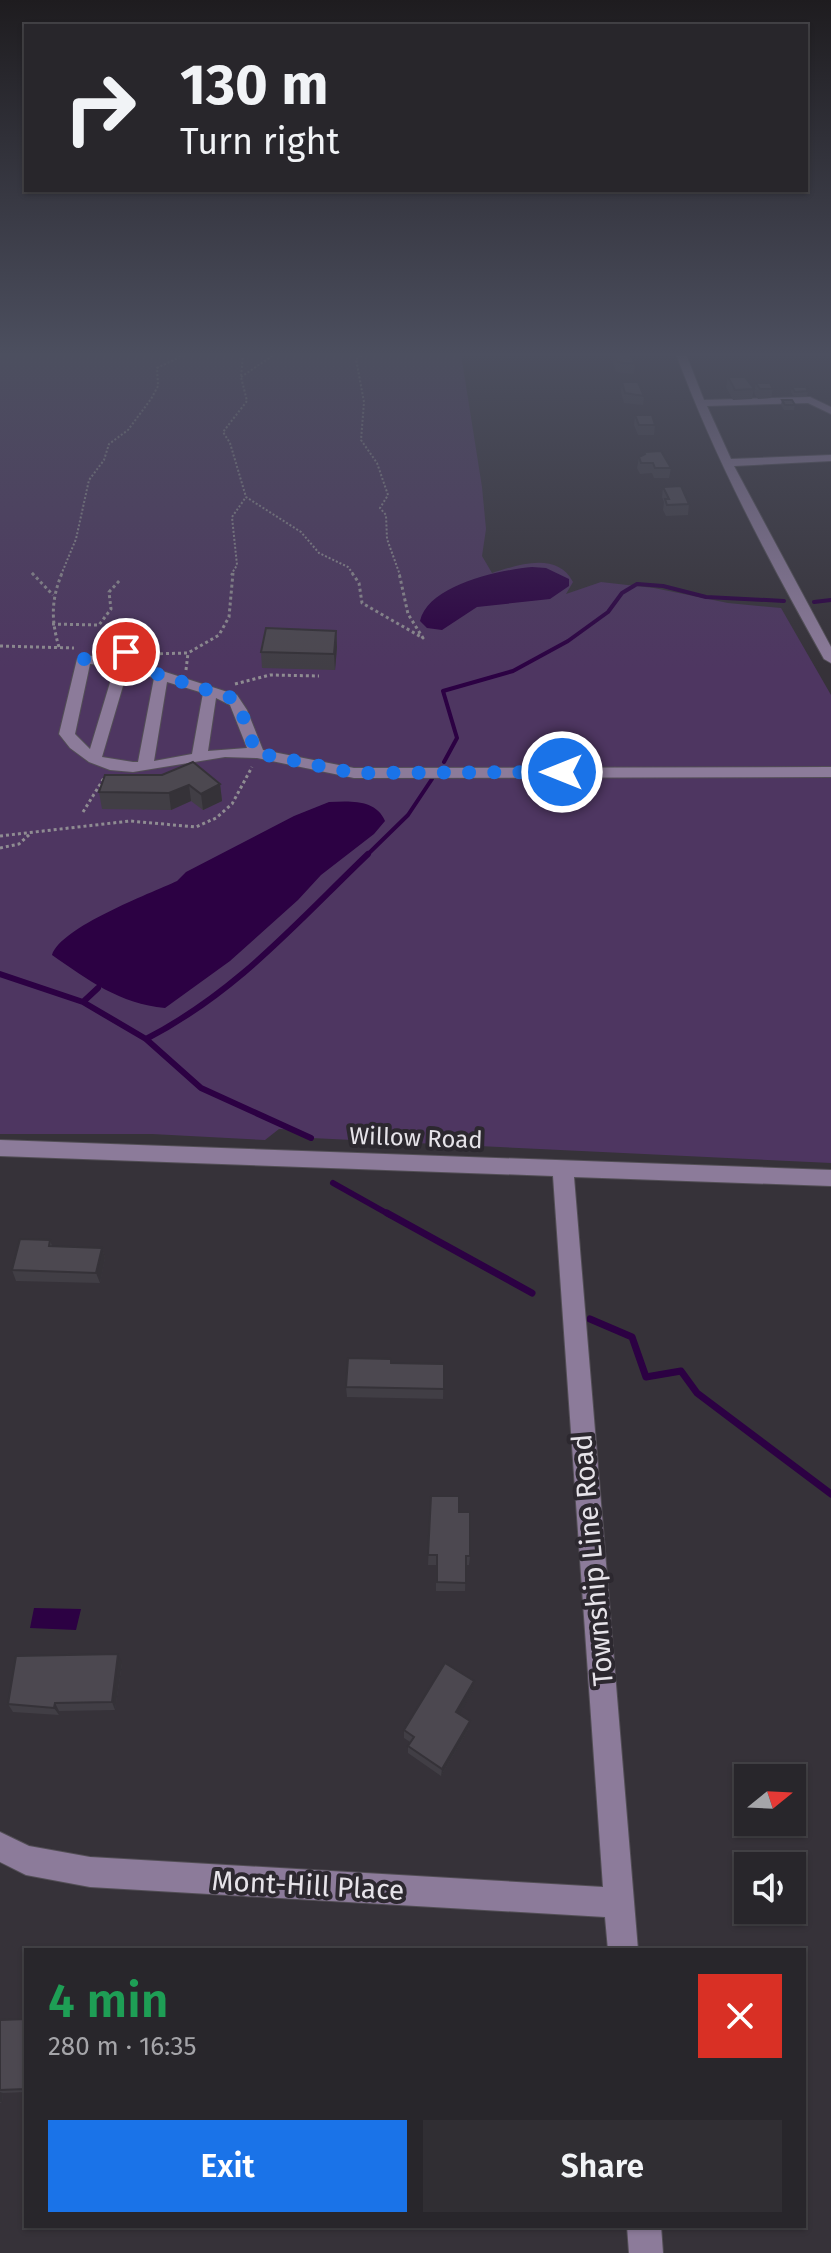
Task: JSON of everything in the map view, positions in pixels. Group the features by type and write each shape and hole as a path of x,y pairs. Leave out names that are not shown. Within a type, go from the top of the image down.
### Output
{"street":[{"path":"724,459 831,659"},
{"path":"726,463 807,459"},
{"path":"257,753 247,733 240,707 232,698 123,663 84,659 67,734 75,745 94,759 110,765 145,766 225,752 257,753 354,773 831,772"},
{"path":"94,759 123,663"},
{"path":"145,766 161,677"},
{"path":"199,757 210,692"},
{"name":"Willow Road","path":"0,1148 831,1178"},
{"name":"Township Line Road","path":"563,1169 623,1948"},
{"name":"Mont-Hill Place","path":"0,1847 26,1860 90,1872 619,1903"},
{"path":"644,2228 646,2253"}],"path":[{"path":"59,647 52,624 53,595 76,539 89,480 104,459"},
{"path":"235,459 246,497 301,532 319,553 348,567 359,583 362,603 423,638 405,613 401,578 385,542 386,515 380,508 388,495 376,459"},
{"path":"137,653 188,653 219,635 229,617 233,597 231,576 237,565 232,517 246,497"},
{"path":"32,573 53,595"},
{"path":"52,624 99,625 111,609 107,600 109,591 121,579"},
{"path":"0,646 86,649 84,659"},
{"path":"210,692 270,675 319,676"},
{"path":"0,836 149,821 197,827 234,803 244,790 257,753"},
{"path":"83,812 85,803 100,787 110,765"},
{"path":"0,848 19,844 31,833"}],"shaded area":[{"path":"0,459 478,459 486,529 482,556 492,573 525,564 547,563 566,572 573,582 566,594 601,582 654,588 728,603 781,608 831,695 831,1163 311,1138 297,1130 279,1129 265,1140 152,1134 0,1134"},
{"path":"532,567 546,568 569,579 569,586 550,599 477,607 442,630 427,628 420,621 426,608 450,589 484,576"},
{"path":"329,802 369,805 385,821 374,834 321,875 230,961 165,1008 119,996 52,955 71,933 88,923 177,881 186,872 294,816"},
{"path":"34,1608 81,1609 76,1630 30,1628"}],"building":[{"path":"640,459 666,459 671,468 655,468 653,463 641,463"},
{"path":"681,486 689,504 667,505 665,499 669,499 663,487"},
{"path":"266,628 336,631 334,654 261,652"},
{"path":"193,762 220,784 201,794 189,785 169,793 99,792 105,775 162,775"},
{"path":"20,1239 50,1240 49,1246 102,1248 96,1273 12,1270"},
{"path":"348,1358 444,1364 444,1389 346,1387"},
{"path":"431,1496 459,1496 459,1512 470,1512 470,1556 466,1556 466,1583 437,1582 437,1555 428,1555"},
{"path":"118,1654 112,1702 55,1703 54,1708 8,1704 16,1656"},
{"path":"445,1663 474,1681 456,1712 470,1721 442,1769 408,1746 414,1737 404,1730"},
{"path":"24,2019 24,2089 0,2090 0,2020"}],"waterway":[{"path":"444,762 457,738 443,691 513,671 568,641 608,612 622,593 637,584 663,586 706,597 784,601"},
{"path":"814,602 831,600"},
{"path":"366,856 408,815 432,779"},
{"path":"146,1039 209,1000 237,978 368,854"},
{"path":"0,974 83,1002"},
{"path":"83,1002 98,988"},
{"path":"83,1002 146,1039"},
{"path":"146,1039 201,1088 311,1138"},
{"path":"333,1183 390,1215"},
{"path":"387,1213 532,1293"},
{"path":"590,1319 632,1337 646,1377 681,1371 697,1393 831,1494"}],"route":[{"path":"126,652 86,649 84,659 123,663 232,698 240,707 247,733 257,753 354,773 562,772"}]}
